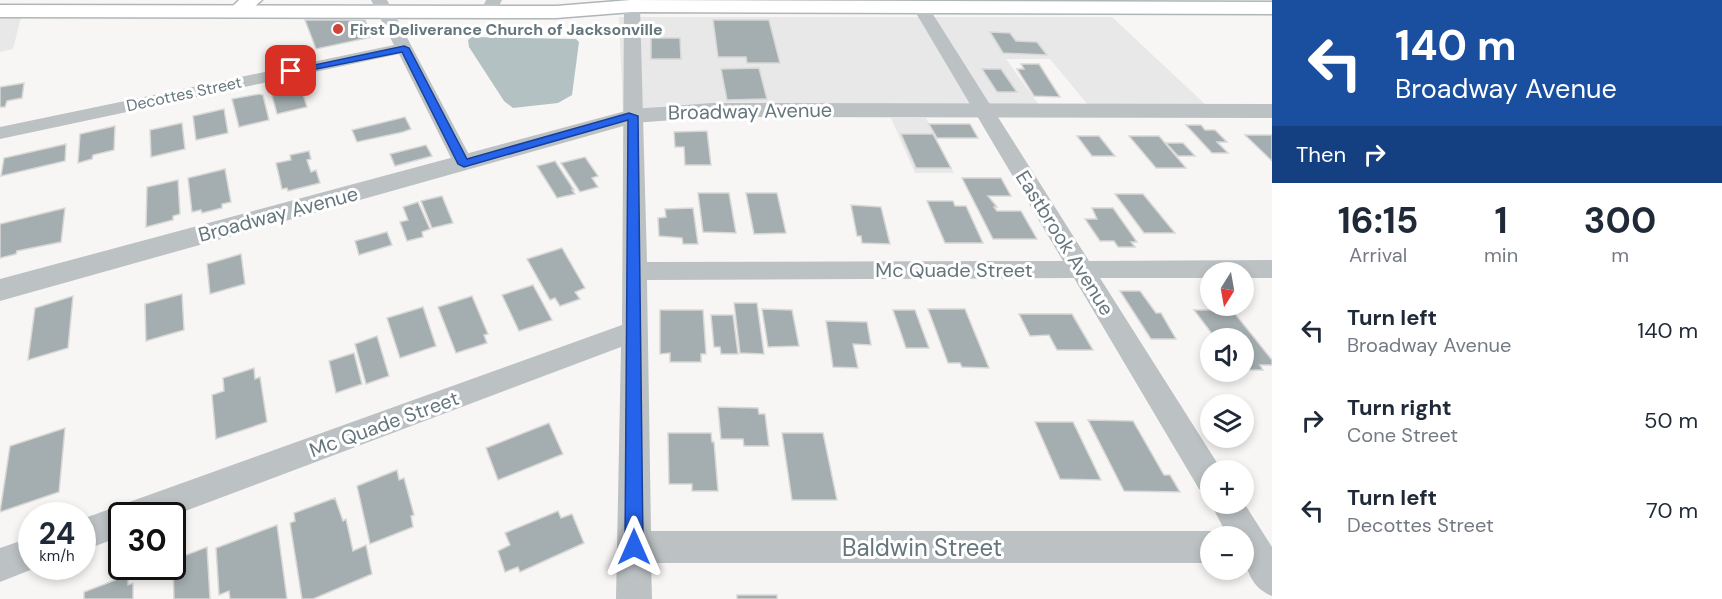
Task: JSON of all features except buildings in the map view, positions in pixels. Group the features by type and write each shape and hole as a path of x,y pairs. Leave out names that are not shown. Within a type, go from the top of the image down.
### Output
{"main road":[{"path":"567,0 632,6 1272,8"},
{"path":"0,11 245,6 491,6 556,12 632,6"}],"street":[{"path":"383,6 464,164"},
{"path":"632,6 635,271 634,599"},
{"name":"Eastbrook Avenue","path":"921,8 986,110 989,120 1200,463"},
{"name":"Decottes Street","path":"0,134 404,48"},
{"name":"Broadway Avenue","path":"0,290 633,116 712,110 1272,111"},
{"name":"Mc Quade Street","path":"635,271 1272,269"},
{"name":"Mc Quade Street","path":"171,502 635,331"},
{"path":"1233,514 1256,547 1272,579"},
{"name":"Baldwin Street","path":"634,547 1200,547"},
{"path":"0,565 18,559"}],"shaded area":[{"path":"0,17 21,17 13,49 0,52"},
{"path":"619,17 1112,17 1206,105 1088,105 1050,59 1006,59 1039,105 670,105 623,113"},
{"path":"472,37 576,39 579,42 572,95 558,103 513,108 504,101 469,47 468,40"},
{"path":"891,118 926,118 954,173 915,173"}],"place":[{"name":"First Deliverance Church of Jacksonville","path":"338,29"}],"route":[{"path":"291,71 404,48 464,164 633,116 634,547"}]}
